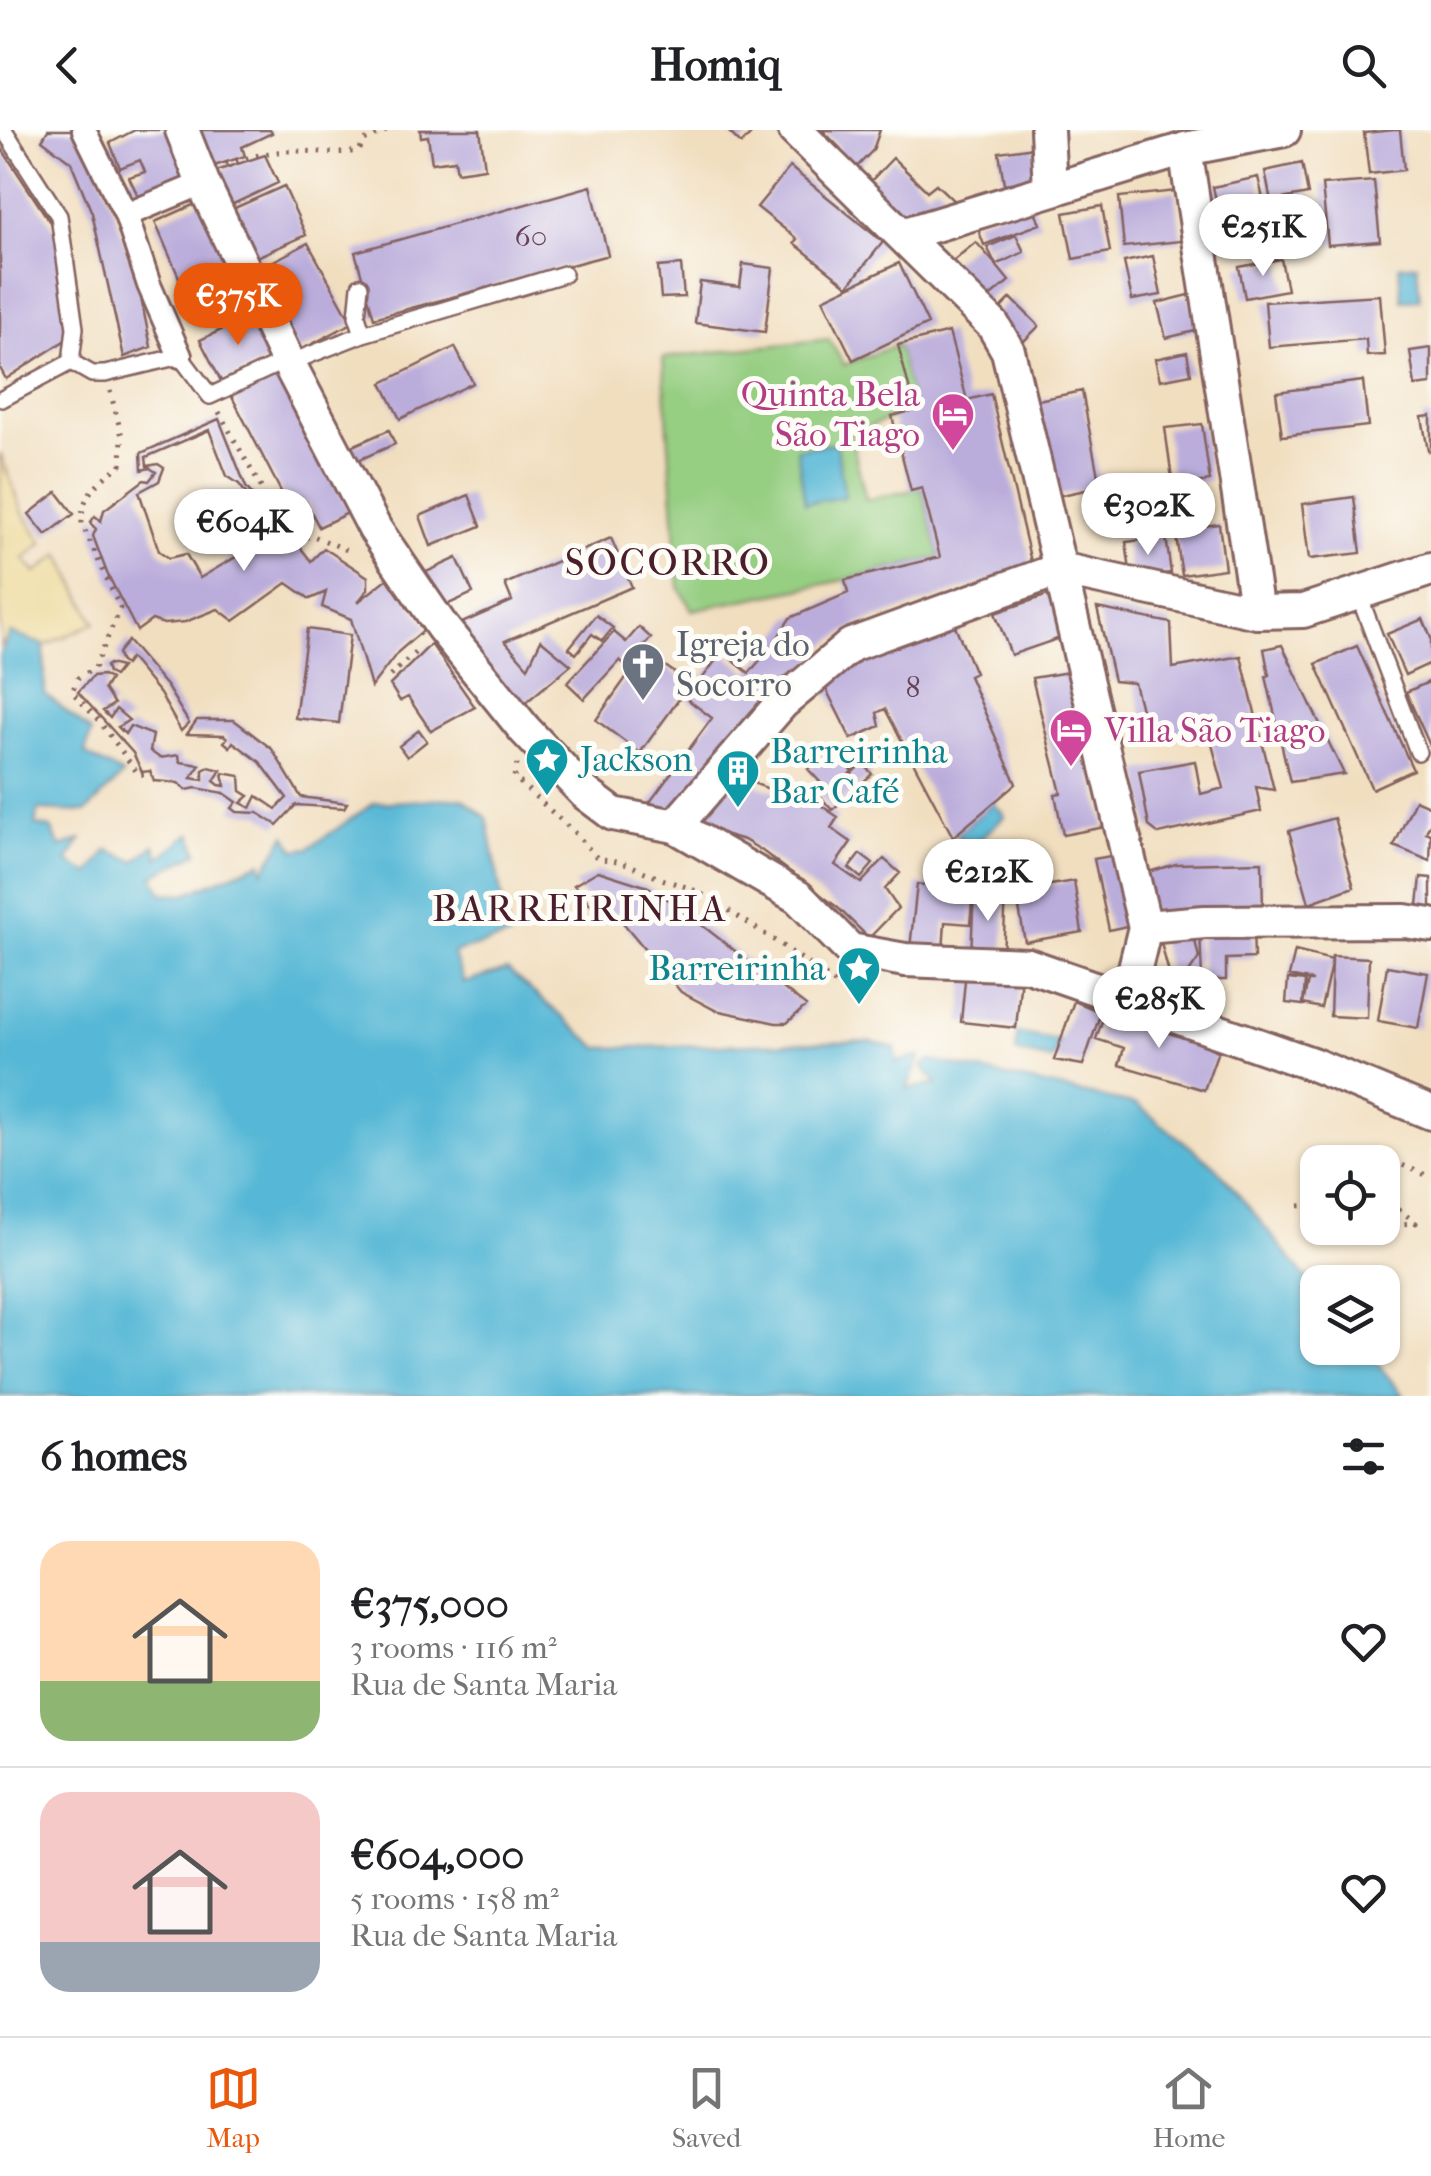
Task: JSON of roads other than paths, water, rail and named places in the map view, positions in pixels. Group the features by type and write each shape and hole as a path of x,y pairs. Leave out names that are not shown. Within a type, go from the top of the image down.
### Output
{"street":[{"path":"84,130 126,215 149,285 180,356"},
{"path":"182,130 288,362 375,528 442,627 525,730 584,793 613,814 675,826 798,898 850,950 906,960 1028,965 1312,1064 1431,1114"},
{"path":"795,130 993,325 1008,350 1145,926 1127,1001"},
{"path":"902,235 1185,149 1284,130"},
{"path":"1050,132 1050,189"},
{"path":"1185,149 1257,612"},
{"path":"126,215 201,178"},
{"path":"675,826 782,702 851,646 1060,570 1257,612 1304,611 1431,570"},
{"path":"1145,926 1405,921 1431,925"}],"lane":[{"path":"4,130 59,216 75,328 72,362"},
{"path":"72,362 92,374 105,374 180,356 210,396 363,334 564,274"},
{"path":"360,286 357,316 363,334"},
{"path":"2,398 72,362"},
{"path":"1358,593 1418,752"}],"water":[{"path":"1417,264 1420,299 1402,300 1399,266"},
{"path":"836,443 845,497 805,503 797,449"},
{"path":"10,633 44,645 45,694 91,732 85,754 123,775 86,812 38,810 35,825 51,828 60,847 81,840 67,862 90,874 108,850 135,861 155,845 159,858 191,833 198,853 153,876 162,893 185,894 261,862 263,871 286,835 295,850 309,848 374,803 462,798 487,818 509,937 453,953 464,983 507,970 599,1048 871,1041 895,1048 897,1062 921,1056 907,1089 937,1084 922,1066 930,1060 1137,1105 1216,1167 1300,1270 1300,1365 1378,1365 1404,1396 0,1396 0,656"},
{"path":"993,803 1005,816 970,849 957,836"},
{"path":"1017,1033 1059,1041 1052,1060 1016,1052"}],"place":[{"name":"Quinta Bela São Tiago","path":"953,452"},
{"name":"Igreja do Socorro","path":"643,702"},
{"name":"Villa São Tiago","path":"1071,768"},
{"name":"Jackson","path":"547,797"},
{"name":"Barreirinha Bar Café","path":"738,809"},
{"name":"Barreirinha","path":"859,1006"}],"district":[{"name":"SOCORRO","path":"668,562"},
{"name":"BARREIRINHA","path":"580,908"}]}
